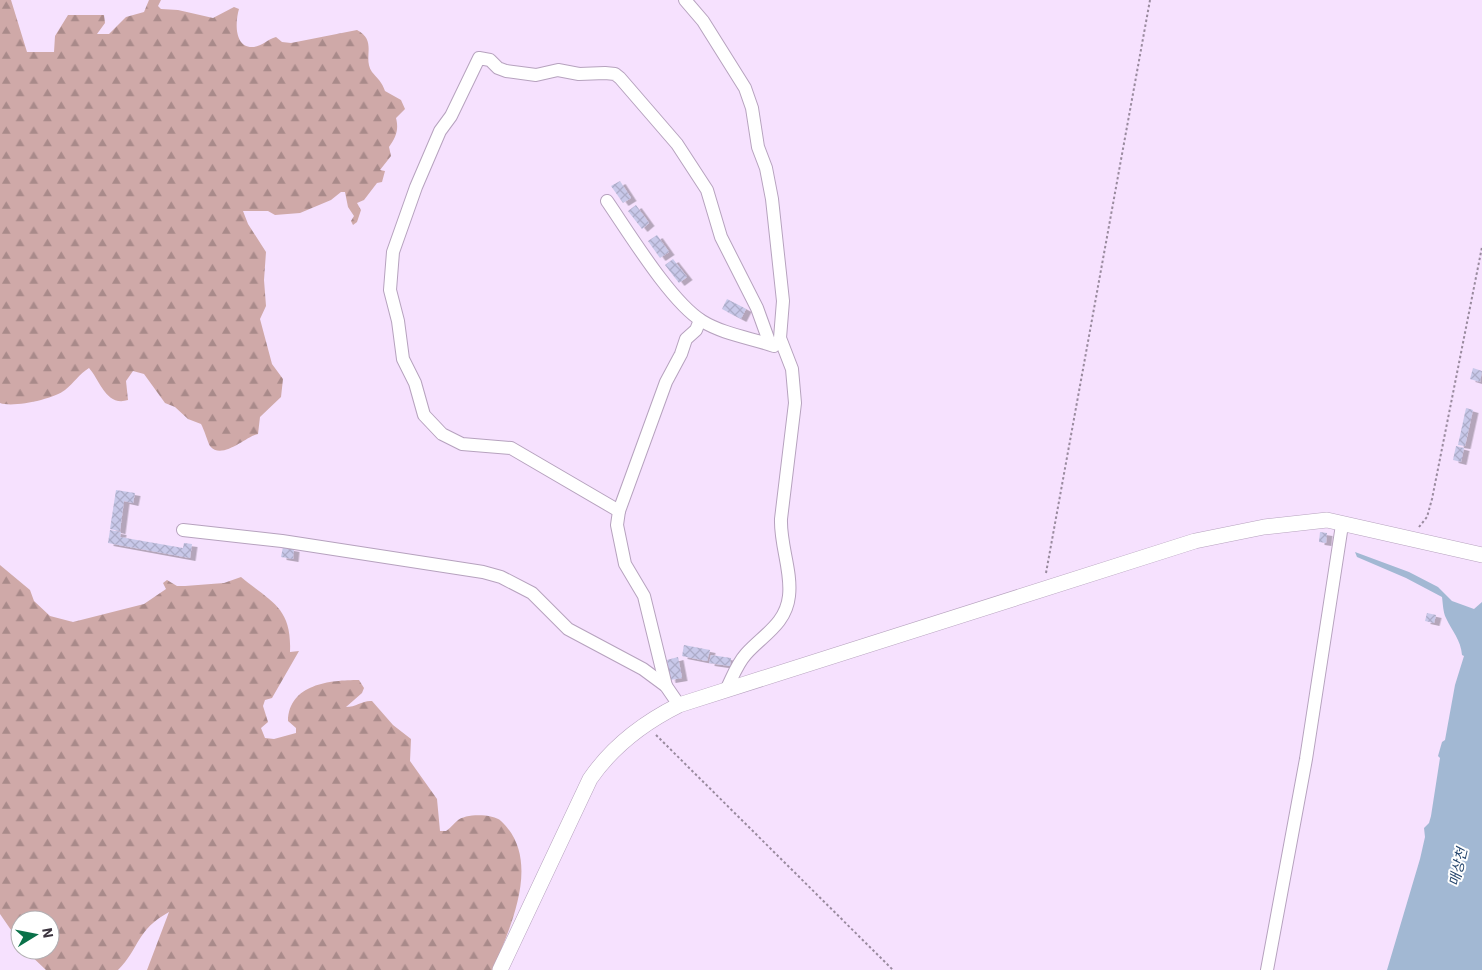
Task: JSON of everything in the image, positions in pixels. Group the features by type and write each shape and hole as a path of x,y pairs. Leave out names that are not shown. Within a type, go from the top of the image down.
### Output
{"street":[{"path":"685,0 704,21 734,68 745,88 752,108 758,147 766,168 772,199 783,301 780,338 776,346"},
{"path":"619,511 511,448 462,444 442,434 424,415 415,383 405,367 398,321 390,290 393,252 416,187 436,140 451,116 479,58 490,60 498,68 506,71 536,75 558,70 579,74 615,74 620,78 677,144 707,190 721,237 776,346 792,368 795,403 780,535 789,596 782,620 745,655 736,668 727,688"},
{"path":"607,201 649,263 693,315 700,320 776,346"},
{"path":"679,705 666,686 644,596 625,564 618,534 619,511 666,382 681,354 686,339 696,330 700,320"},
{"path":"500,970 590,779 603,762 646,725 679,705 727,688 1196,541 1246,530 1328,520 1342,525 1482,555"},
{"path":"1267,970 1306,759 1342,525"},
{"path":"182,530 282,540 484,572 501,577 532,593 568,630 626,659 666,686"}],"path":[{"path":"1044,589 1150,0"},
{"path":"1402,538 1418,528 1427,517 1482,247"},
{"path":"646,725 894,970"}],"green space":[{"path":"0,0 11,0 27,52 54,52 55,36 68,15 104,15 105,23 97,34 109,34 126,17 144,12 149,0 161,0 158,6 161,9 178,10 213,18 234,7 239,9 237,27 239,39 247,46 254,47 276,37 282,42 291,43 357,30 367,39 369,67 385,91 401,100 405,109 396,118 396,133 389,147 391,156 380,170 385,171 382,182 377,183 364,200 357,203 361,210 357,222 353,225 351,221 354,216 348,207 345,192 341,192 331,200 300,213 275,215 268,211 243,211 248,224 266,252 264,280 266,306 260,319 272,364 283,379 281,397 260,417 258,434 227,449 215,450 210,446 201,424 188,419 175,407 165,403 144,374 133,371 126,381 128,400 114,400 109,396 89,368 65,390 52,397 23,403 0,403"},
{"path":"0,565 30,590 34,601 50,616 73,622 144,604 166,589 163,583 167,580 177,586 185,586 224,583 241,577 278,607 287,625 290,637 290,652 299,651 272,698 265,700 263,706 268,722 261,728 265,738 274,739 296,733 296,728 288,721 290,709 295,699 303,692 324,683 359,680 364,688 362,693 346,707 372,701 393,725 411,739 410,761 437,799 440,831 446,831 461,818 473,816 492,817 501,821 513,837 520,855 519,894 514,914 493,970 147,970 169,912 144,932 131,954 118,970 46,970 36,960 60,960 60,910 10,910 10,928 0,914"}],"water":[{"name":"매상천","path":"1355,552 1409,572 1438,587 1452,601 1474,609 1482,602 1482,970 1387,970 1420,859 1425,837 1424,828 1429,823 1431,816 1440,758 1438,756 1442,742 1445,740 1455,685 1464,656 1445,616 1442,597 1406,578 1357,557"}],"building":[{"path":"620,181 631,198 623,203 611,186"},
{"path":"636,205 649,223 642,229 628,211"},
{"path":"657,235 669,252 660,258 648,241"},
{"path":"673,259 687,277 679,283 665,265"},
{"path":"727,299 746,309 741,319 722,309"},
{"path":"1473,368 1482,371 1480,382 1470,379"},
{"path":"1466,408 1473,410 1465,446 1458,445"},
{"path":"1456,446 1464,448 1461,462 1453,460"},
{"path":"116,490 135,493 133,503 124,501 120,531 110,529"},
{"path":"110,530 121,532 120,537 183,548 184,543 192,544 190,558 108,543"},
{"path":"1320,532 1327,533 1326,543 1319,542"},
{"path":"283,547 294,549 293,559 281,557"},
{"path":"1427,613 1436,615 1434,623 1425,621"},
{"path":"684,645 710,650 707,661 682,656"},
{"path":"711,655 731,658 730,666 709,663"},
{"path":"678,657 682,678 670,680 667,660"}]}
